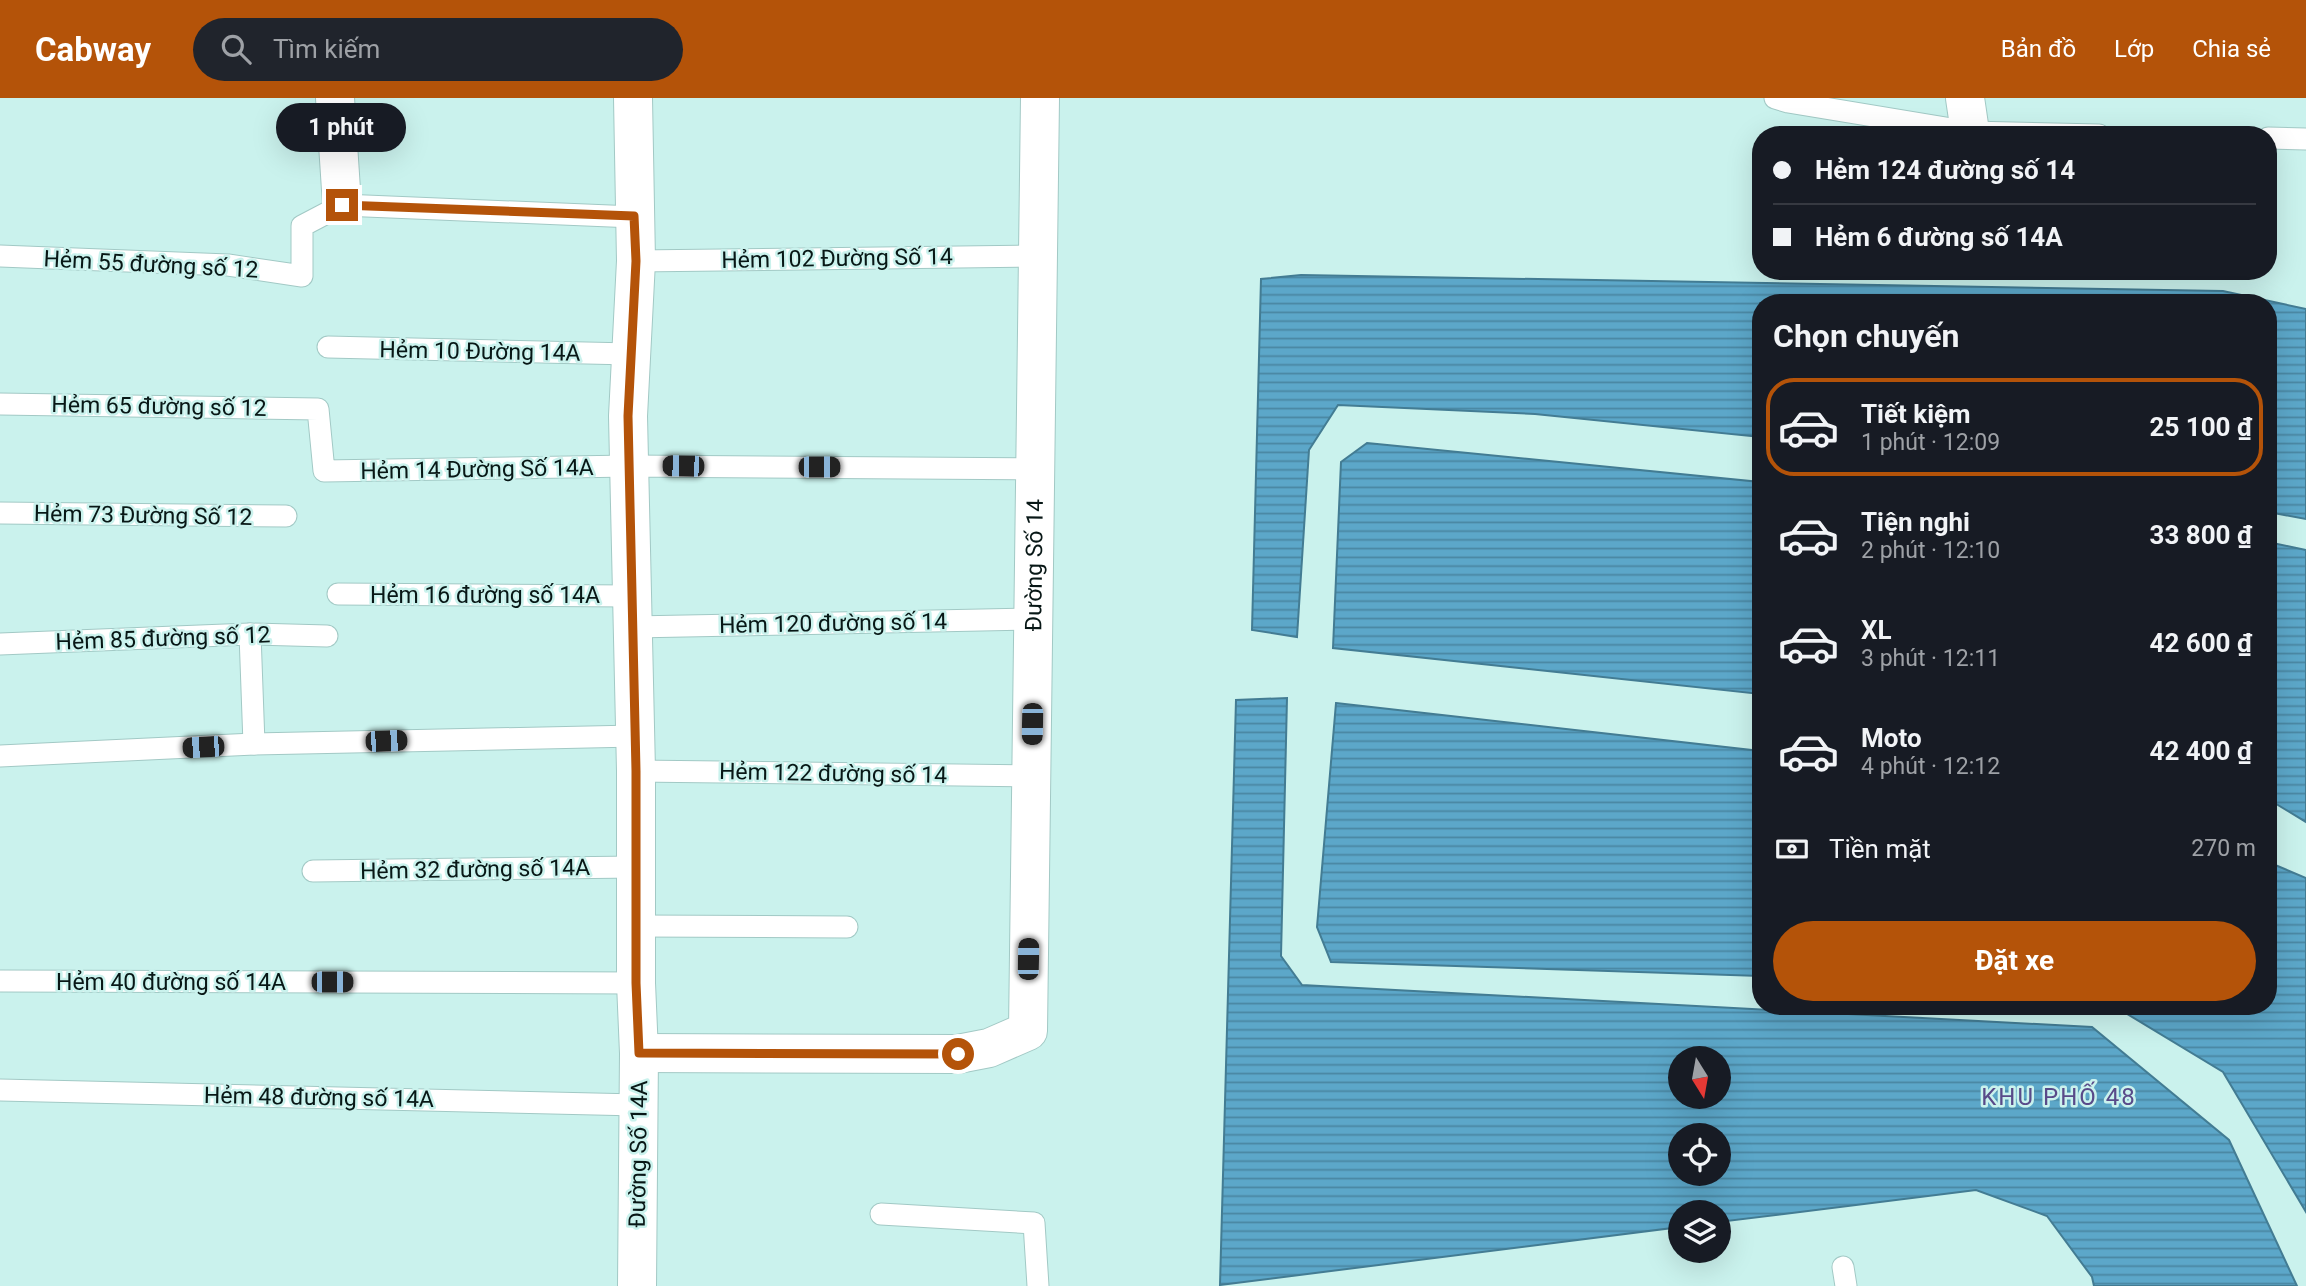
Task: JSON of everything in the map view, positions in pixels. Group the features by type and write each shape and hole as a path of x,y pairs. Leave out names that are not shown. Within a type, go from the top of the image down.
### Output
{"street":[{"path":"335,98 342,205"},
{"name":"Đường Số 14A","path":"633,98 636,261 628,416 639,1053 637,1286"},
{"name":"Đường Số 14","path":"639,1053 958,1054 989,1048 1028,1031 1040,98"}],"lane":[{"path":"1775,98 1801,105 1967,115 2040,126"},
{"path":"2277,138 2306,139"},
{"path":"342,205 634,216"},
{"name":"Hẻm 55 đường số 12","path":"0,256 228,265 302,276 302,226 342,205"},
{"name":"Hẻm 102 Đường Số 14","path":"636,261 1038,256"},
{"name":"Hẻm 10 Đường 14A","path":"328,347 631,354"},
{"name":"Hẻm 65 đường số 12","path":"0,404 318,409 324,471"},
{"name":"Hẻm 14 Đường Số 14A","path":"324,471 629,466 1035,469"},
{"name":"Hẻm 73 Đường Số 12","path":"0,513 286,516"},
{"name":"Hẻm 16 đường số 14A","path":"338,594 632,612"},
{"name":"Hẻm 120 đường số 14","path":"632,612 1034,619"},
{"path":"250,634 254,744"},
{"name":"Hẻm 85 đường số 12","path":"0,644 250,634 327,636"},
{"name":"Hẻm 122 đường số 14","path":"0,756 254,744 635,754 1031,776"},
{"name":"Hẻm 32 đường số 14A","path":"313,871 636,867"},
{"path":"636,926 847,927"},
{"name":"Hẻm 40 đường số 14A","path":"0,981 636,983"},
{"name":"Hẻm 48 đường số 14A","path":"0,1090 638,1105"},
{"path":"881,1214 1034,1223 1038,1286"}],"water":[{"path":"1301,275 2223,291 2237,294 1752,294 1752,436 1535,414 1338,405 1309,450 1297,637 1252,630 1261,279"},
{"path":"2277,303 2306,309 2306,519 2277,514"},
{"path":"1367,443 1752,481 1752,693 1333,648 1341,462"},
{"path":"2277,544 2306,550 2306,822 2277,804"},
{"path":"1287,698 1281,956 1302,985 1752,1009 1752,1015 1866,1015 2092,1027 2229,1140 2297,1286 2094,1286 2092,1277 2047,1216 1976,1190 1731,1221 1731,1200 1668,1200 1668,1229 1220,1285 1236,700"},
{"path":"1336,703 1752,750 1752,976 1331,962 1317,927"},
{"path":"2277,866 2306,878 2306,1212 2223,1072 2129,1015 2277,1015"}],"district":[{"name":"KHU PHỐ 48","path":"2059,1097"}],"route":[{"path":"342,205 634,216 636,261 628,416 639,1053 958,1054"}]}
